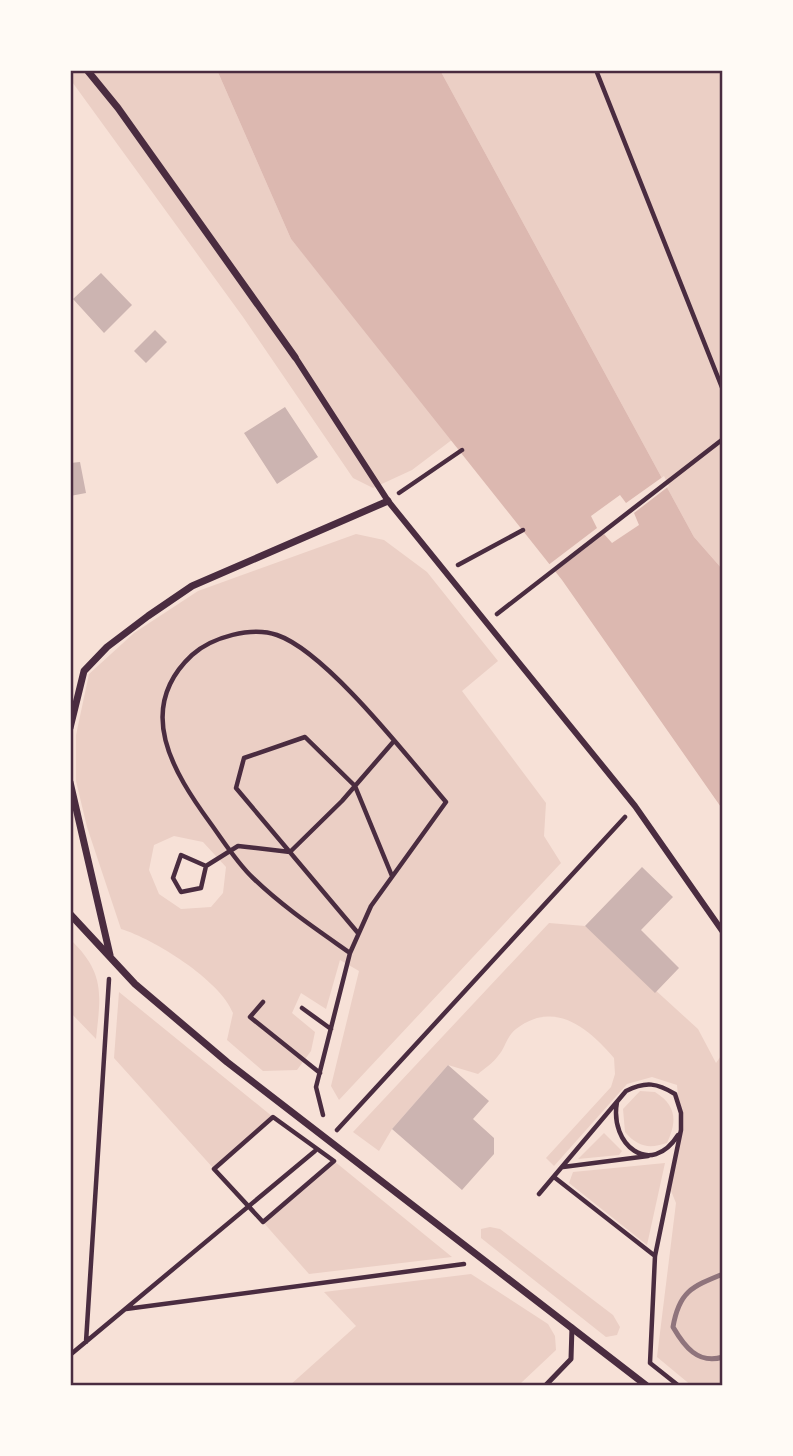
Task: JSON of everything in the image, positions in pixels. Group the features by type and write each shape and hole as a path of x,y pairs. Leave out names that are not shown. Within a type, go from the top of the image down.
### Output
{"street":[{"path":"87,70 118,107 295,357 388,501 635,806 723,932"},
{"path":"70,728 84,671 107,647 148,616 192,586 388,501"},
{"path":"70,782 111,957"},
{"path":"70,914 135,984 227,1062 647,1386"}],"lane":[{"path":"545,1386 571,1359 572,1327"}],"path":[{"path":"596,70 723,390"},
{"path":"488,623 514,598 723,439"},
{"path":"388,501 461,450"},
{"path":"445,572 523,530"},
{"path":"329,1139 316,1087 350,953 371,906 446,802 337,679 276,634 223,637 194,653 175,673 163,703 163,734 178,774 251,877 293,913 350,953"},
{"path":"359,933 236,788 244,758 305,737 355,786 392,877"},
{"path":"290,852 355,786 394,741"},
{"path":"70,1355 329,1139 635,806"},
{"path":"206,866 181,855 173,878 181,892 201,888 206,866 239,846 290,852"},
{"path":"86,1342 111,957"},
{"path":"263,1002 250,1017 320,1073"},
{"path":"302,1008 331,1029"},
{"path":"539,1194 626,1091 640,1084 656,1083 675,1094 681,1113 681,1130 655,1256 650,1363 679,1386"},
{"path":"618,1101 614,1118 624,1143 637,1153 656,1155"},
{"path":"273,1117 317,1149 334,1161 263,1223 214,1169 273,1117"},
{"path":"563,1167 656,1155 670,1148 681,1130"},
{"path":"554,1177 655,1256"},
{"path":"125,1309 486,1261"}],"shaded area":[{"path":"70,70 217,70 291,239 453,439 412,470 373,488 353,478 243,317 70,79"},
{"path":"217,70 440,70 694,537 723,570 723,810 562,580 291,239"},
{"path":"440,70 723,70 723,570 694,537"},
{"path":"356,534 384,540 427,572 498,661 462,691 546,803 544,836 561,863 339,1100 331,1086 359,971 340,960 326,1009 301,993 292,1013 315,1032 311,1051 297,1070 263,1071 227,1040 233,1013 215,987 168,951 121,929 87,827 76,781 76,735 89,674 134,633 198,591","holes":["174,836 203,842 226,867 223,893 211,907 181,909 159,894 149,870 154,845"]},
{"path":"549,923 585,926 698,1029 716,1063 723,1053 723,1386 692,1386 657,1357 676,1203 669,1186 681,1130 677,1085 652,1077 627,1084 554,1166 546,1158 611,1087 615,1074 614,1058 582,1028 558,1017 544,1017 530,1020 516,1029 496,1059 478,1074 448,1065 392,1129 379,1151 353,1132"},
{"path":"70,939 90,962 98,984 96,1039 70,1012"},
{"path":"119,992 273,1117 214,1169 114,1058"},
{"path":"640,1091 655,1092 671,1108 673,1121 667,1143 644,1145 625,1132 623,1109"},
{"path":"604,1133 622,1151 619,1155 578,1159"},
{"path":"334,1161 452,1257 309,1274 263,1222"},
{"path":"665,1163 647,1245 569,1183 573,1172"},
{"path":"481,1229 500,1229 613,1315 620,1327 617,1335 606,1337 481,1238"},
{"path":"471,1274 548,1324 555,1336 556,1350 521,1383 516,1386 289,1386 356,1326 324,1292"}],"pier":[{"path":"664,476 669,486 634,513 639,525 612,543 604,534 552,574 547,566 597,528 591,516 620,495 626,503"}],"building":[{"path":"101,273 132,305 104,333 73,299"},
{"path":"155,330 167,342 146,363 134,351"},
{"path":"285,407 318,457 277,484 244,433"},
{"path":"80,462 86,493 70,496 70,463"},
{"path":"642,867 673,897 641,930 679,968 655,993 585,926"},
{"path":"448,1065 489,1101 473,1119 494,1138 494,1154 462,1190 392,1129"}],"railway":[{"path":"723,1274 688,1292 679,1306 673,1327 687,1347 699,1356 714,1359 723,1357"}]}
